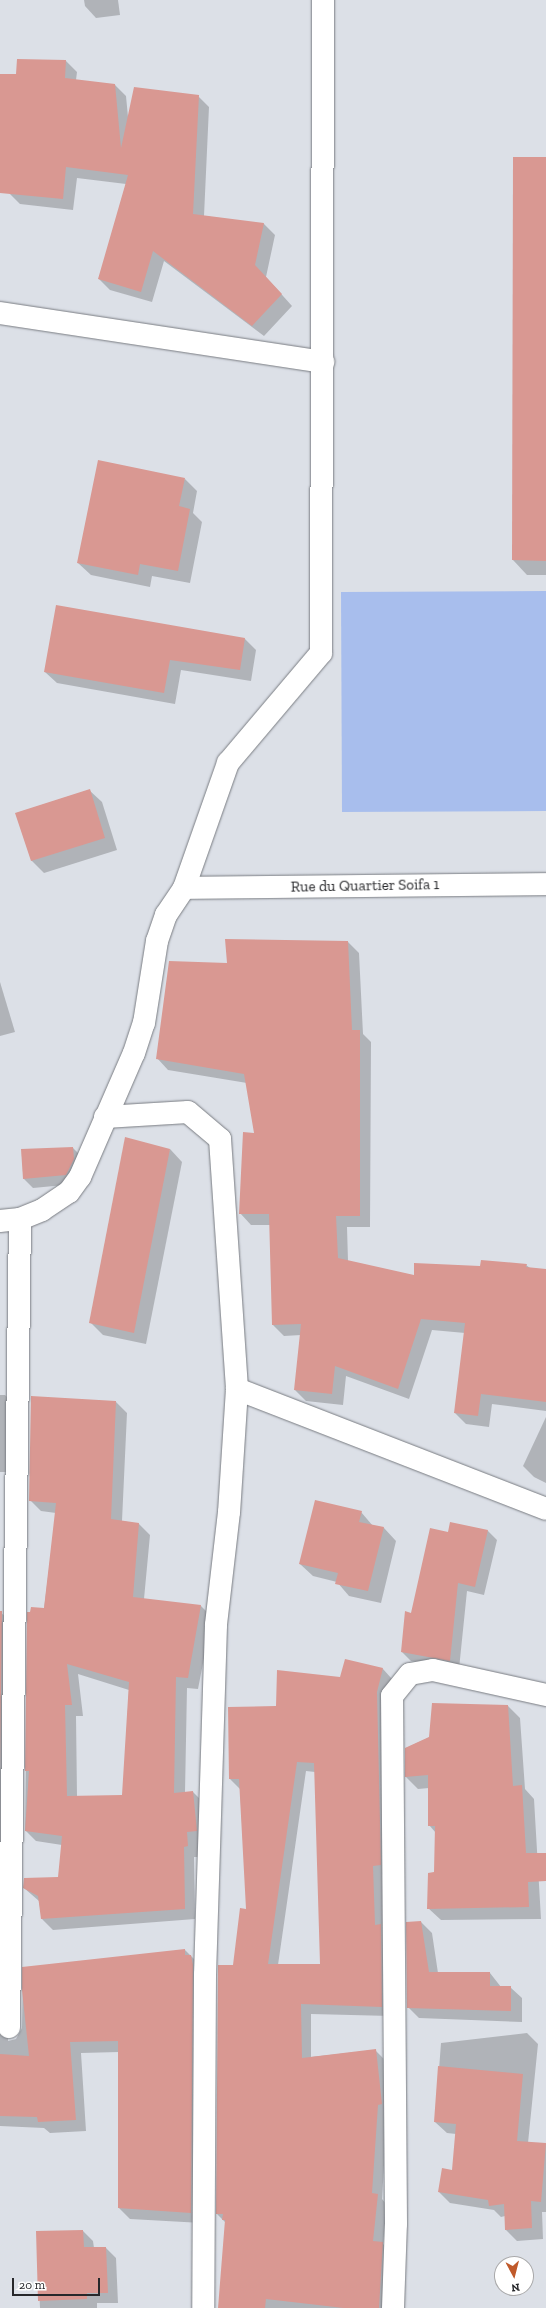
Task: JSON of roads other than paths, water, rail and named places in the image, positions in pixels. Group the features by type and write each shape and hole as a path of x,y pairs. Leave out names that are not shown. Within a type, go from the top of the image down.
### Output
{"street":[{"path":"9,2027 10,1220 42,1210 69,1192 91,1156 105,1117 134,1053 144,1023 157,941 163,921 184,888 228,763 321,653 323,0"},
{"path":"0,313 322,362"},
{"name":"Rue du Quartier Soifa 1","path":"184,888 546,884"},
{"path":"105,1117 188,1112 220,1139 237,1389 229,1512 216,1625 205,1975 204,2308"},
{"path":"237,1389 546,1509"},
{"path":"393,2308 396,2224 392,1696 410,1674 433,1670 546,1695"}]}
